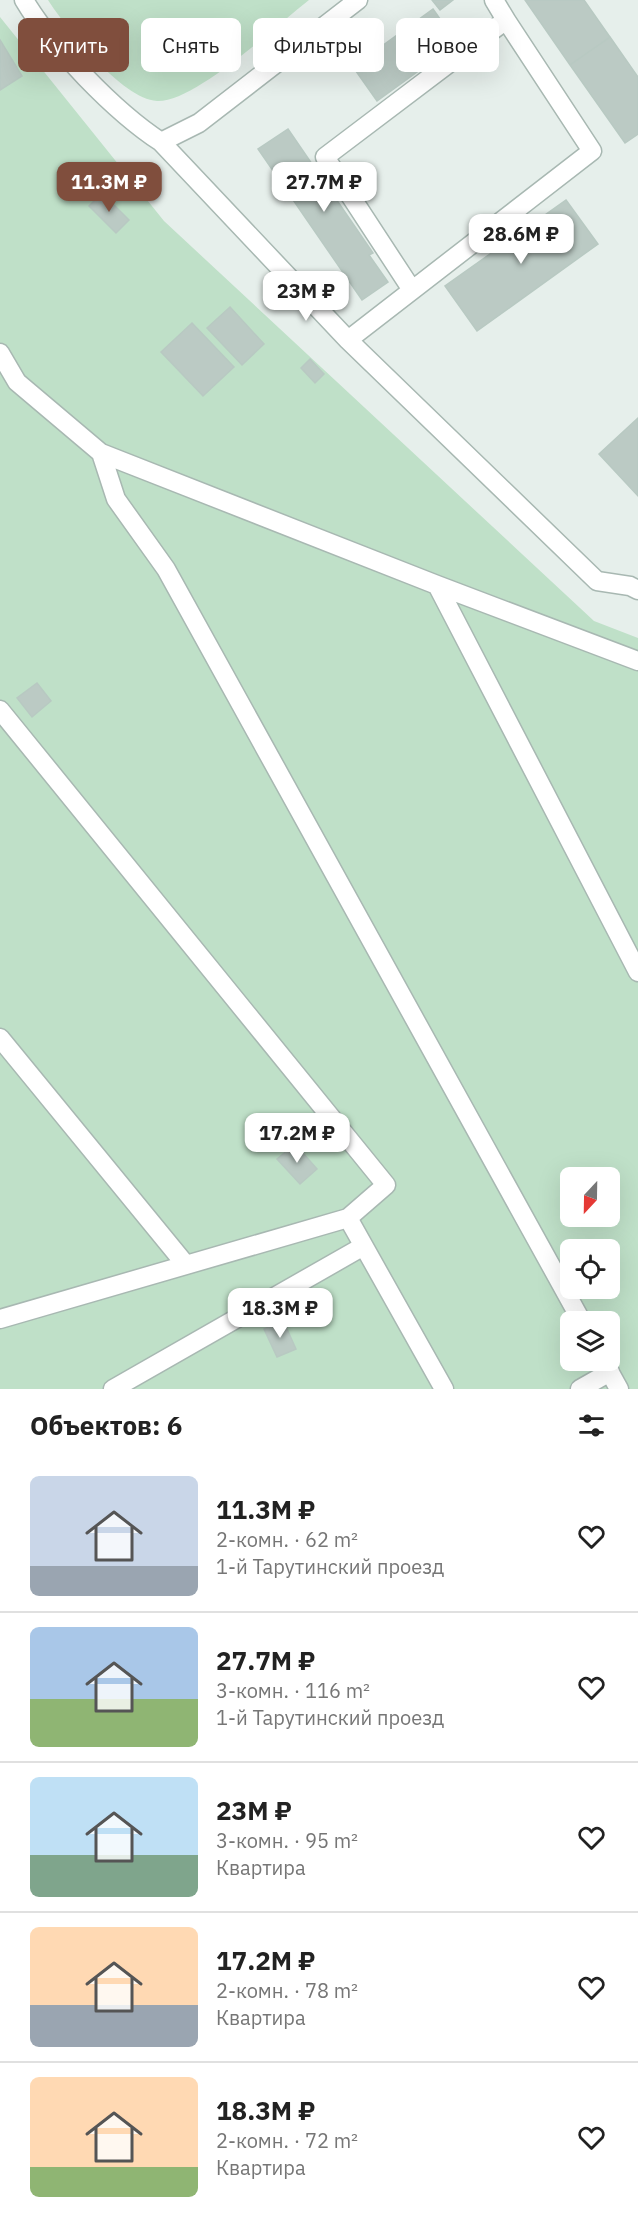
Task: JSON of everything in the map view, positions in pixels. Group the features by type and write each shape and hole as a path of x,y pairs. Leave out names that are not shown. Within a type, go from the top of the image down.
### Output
{"street":[{"path":"24,0 40,28 133,124 161,142 348,340 597,581 635,586"},
{"path":"161,142 199,123 358,0"},
{"path":"348,340 553,184 592,151 494,0"},
{"path":"412,290 325,157 506,20"},
{"path":"0,352 17,382 101,453 638,661"},
{"path":"101,453 116,499 166,568 576,1311"},
{"path":"437,585 638,972"},
{"path":"0,710 386,1185 348,1218 0,1319"},
{"path":"0,1038 186,1265"},
{"path":"348,1218 362,1247 444,1389"},
{"path":"113,1389 362,1247"},
{"path":"580,1389 601,1371"},
{"path":"610,1371 619,1389"}],"green space":[{"path":"48,0 309,0 287,18 253,18 253,46 241,55 241,18 141,18 141,72 218,72 173,98 157,101 143,97 108,72 129,72 129,18 61,18"},
{"path":"0,17 18,39 18,72 44,72 164,221 594,621 638,638 638,1389 0,1389"}],"building":[{"path":"432,0 453,0 440,10"},
{"path":"525,0 584,0 610,37 570,65"},
{"path":"433,9 439,18 421,18"},
{"path":"396,36 396,72 417,72 377,101 357,72 384,72 384,45"},
{"path":"610,37 638,77 638,134 625,143 570,65"},
{"path":"0,40 22,76 0,90"},
{"path":"288,129 373,253 369,255 388,282 362,300 258,149"},
{"path":"102,193 129,220 116,233 89,206"},
{"path":"566,200 598,244 477,331 445,286"},
{"path":"230,307 264,344 242,365 207,328"},
{"path":"192,323 234,367 203,396 161,352"},
{"path":"310,359 324,374 315,383 301,368"},
{"path":"638,418 638,496 599,454"},
{"path":"37,683 51,701 32,717 17,698"},
{"path":"295,1144 317,1169 300,1184 277,1159"},
{"path":"283,1320 296,1349 277,1357 264,1329"}]}
